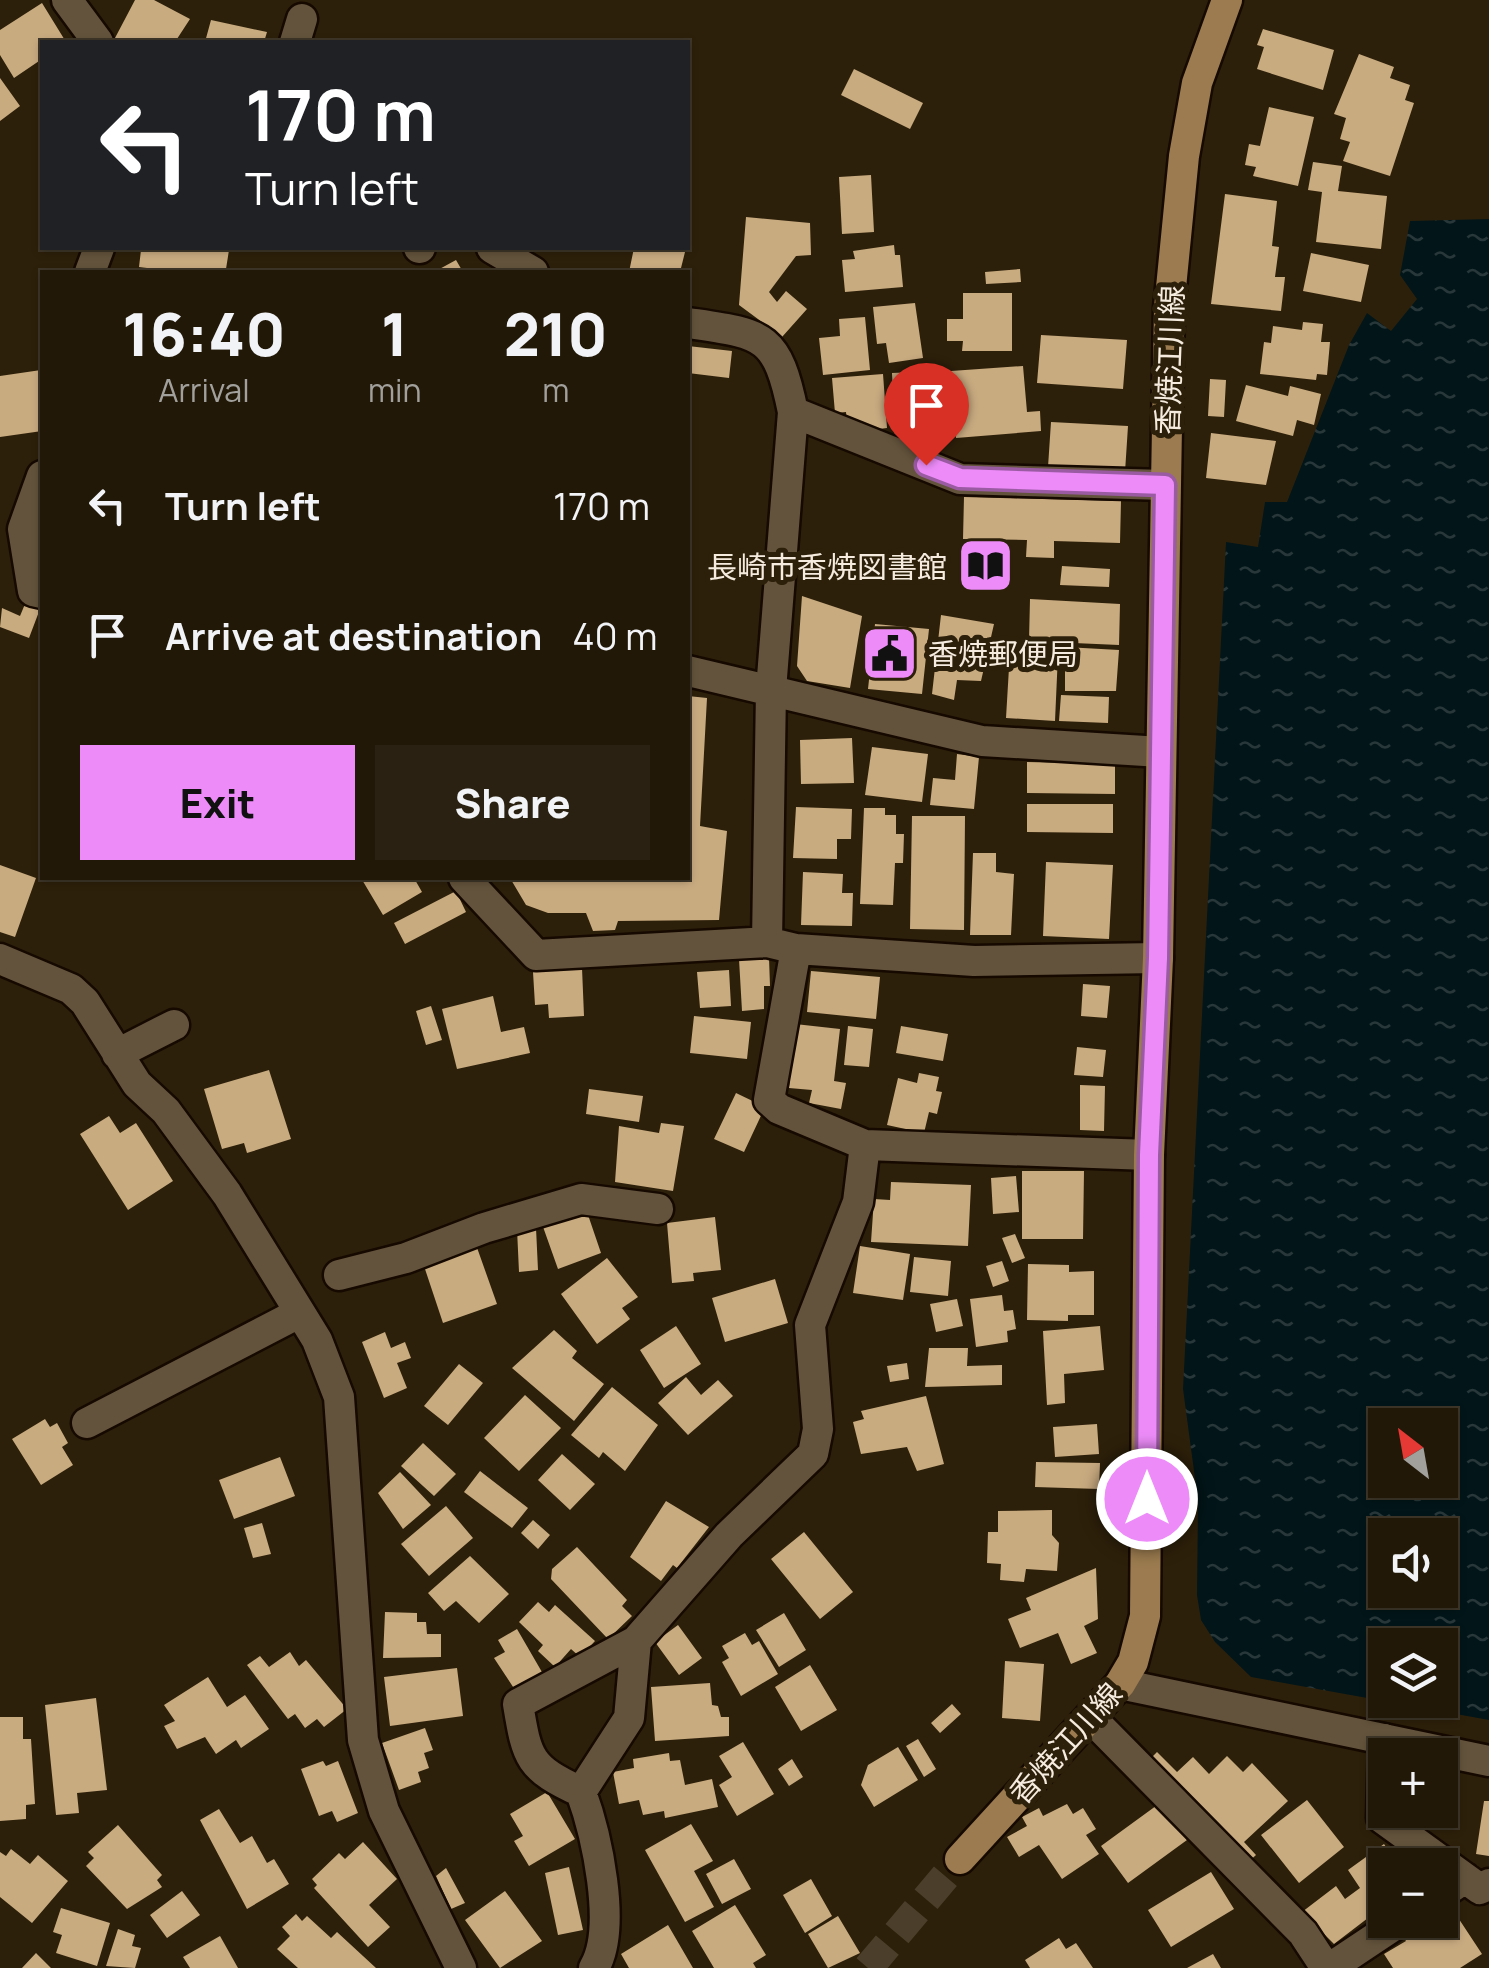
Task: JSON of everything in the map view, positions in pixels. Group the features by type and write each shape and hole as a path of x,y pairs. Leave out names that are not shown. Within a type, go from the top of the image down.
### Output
{"main road":[{"name":"香焼江川線","path":"960,1859 1120,1684 1139,1643 1146,1590 1149,1155 1158,958 1169,308 1184,156 1197,84 1227,0"}],"street":[{"path":"67,0 97,40"},
{"path":"495,250 530,270"},
{"path":"690,323 739,330 772,346 785,372 793,412 771,690 781,945 768,1100 779,1109 866,1146 1149,1155"},
{"path":"793,412 960,478 1165,485"},
{"path":"40,482 23,529 33,590 40,592"},
{"path":"690,671 982,741 1160,752"},
{"path":"466,880 536,955 781,945 974,961 1158,958"},
{"path":"0,960 71,989 85,1002 117,1054 227,1194 317,1340 340,1397 355,1571 362,1740 384,1810 461,1968"},
{"path":"117,1054 174,1025"},
{"path":"594,1968 600,1952 604,1877 597,1836 581,1792 550,1778 526,1753 518,1704 636,1641 728,1534 813,1454 818,1428 810,1325 858,1202 866,1146"},
{"path":"339,1275 406,1258 484,1228 581,1199 658,1210"},
{"path":"87,1424 299,1313"},
{"path":"581,1792 630,1718 636,1641"},
{"path":"1120,1684 1379,1738"},
{"path":"1090,1717 1277,1906 1328,1968 1374,1938"},
{"path":"1458,1755 1489,1761"},
{"path":"1394,1828 1465,1886"}],"water":[{"path":"1489,219 1489,1720 1458,1714 1458,1628 1368,1628 1368,1698 1251,1677 1215,1642 1201,1620 1197,1595 1198,1501 1183,1389 1226,542 1258,547 1265,502 1287,502 1349,345 1367,313 1391,331 1417,299 1400,275 1410,221"}],"building":[{"path":"135,0 154,0 190,19 176,40 115,38"},
{"path":"42,3 65,40 40,40 40,60 14,78 0,55 0,30"},
{"path":"211,20 267,32 265,40 206,40"},
{"path":"1263,29 1334,50 1323,90 1257,69 1264,47 1257,45"},
{"path":"1359,54 1394,67 1390,78 1410,85 1405,100 1414,103 1390,176 1343,161 1350,142 1340,139 1346,118 1334,114"},
{"path":"854,69 923,103 910,129 841,95"},
{"path":"0,78 20,106 0,121"},
{"path":"1269,107 1314,117 1298,186 1253,176 1256,167 1245,165 1249,144 1260,146"},
{"path":"1313,162 1342,166 1338,191 1387,196 1381,249 1316,242 1322,192 1308,190"},
{"path":"871,175 874,232 842,234 839,177"},
{"path":"1225,194 1277,201 1272,246 1279,247 1275,277 1285,277 1281,311 1211,304"},
{"path":"746,217 810,223 811,255 796,256 769,292 777,302 786,291 807,309 782,337 739,305"},
{"path":"894,245 895,255 900,255 903,287 845,292 842,260 855,259 853,251"},
{"path":"141,250 229,250 226,269 230,270 139,267"},
{"path":"634,250 686,250 680,270 629,270"},
{"path":"1311,253 1369,265 1361,302 1303,291"},
{"path":"456,260 462,270 438,270"},
{"path":"1020,269 1021,282 986,284 985,272"},
{"path":"963,293 1012,293 1012,351 962,351 963,341 947,341 947,319 963,319"},
{"path":"915,303 923,358 889,363 886,343 877,344 873,307"},
{"path":"865,317 870,370 823,375 819,338 840,336 839,319"},
{"path":"1303,322 1323,324 1321,342 1330,342 1327,375 1317,374 1316,380 1260,374 1264,342 1271,343 1273,326 1302,330"},
{"path":"1041,335 1127,340 1123,389 1037,383"},
{"path":"690,346 732,351 729,378 690,373"},
{"path":"1023,366 1027,412 1040,411 1041,431 956,438 951,371"},
{"path":"40,370 40,431 0,437 0,376"},
{"path":"937,371 939,440 895,441 892,373"},
{"path":"883,374 887,428 862,431 847,424 846,412 835,413 832,378"},
{"path":"1210,379 1226,380 1224,417 1208,416"},
{"path":"1246,385 1288,396 1290,386 1321,394 1314,425 1297,420 1293,436 1236,421"},
{"path":"1051,422 1128,426 1125,472 1048,467"},
{"path":"1211,433 1276,441 1266,485 1206,478"},
{"path":"964,497 1121,501 1120,543 1054,541 1054,558 1026,557 1027,540 963,539"},
{"path":"1062,566 1110,569 1109,587 1060,585"},
{"path":"802,596 862,616 850,688 807,681 797,666"},
{"path":"1030,599 1120,604 1119,645 1029,641"},
{"path":"25,604 40,609 29,638 0,627 2,608 20,616"},
{"path":"941,615 994,624 981,681 957,680 954,700 932,694"},
{"path":"875,624 929,629 922,694 868,689"},
{"path":"1065,647 1119,650 1116,691 1065,691"},
{"path":"1010,651 1058,654 1055,721 1006,718"},
{"path":"1061,695 1109,697 1108,723 1059,721"},
{"path":"690,696 707,698 700,826 727,831 719,920 618,921 615,930 593,931 586,913 548,913 526,905 511,880 690,880"},
{"path":"852,738 854,783 801,784 800,740"},
{"path":"872,747 928,754 922,802 865,795"},
{"path":"957,754 979,757 974,809 930,805 933,778 955,780"},
{"path":"1027,762 1115,764 1115,794 1027,793"},
{"path":"1027,804 1113,804 1113,833 1027,832"},
{"path":"796,807 852,809 851,839 837,839 837,859 793,858"},
{"path":"864,808 885,808 885,815 896,815 896,834 904,834 903,863 895,863 893,905 860,904"},
{"path":"912,816 965,816 964,930 910,929"},
{"path":"973,853 996,853 996,872 1014,874 1011,935 970,935"},
{"path":"1046,862 1113,865 1109,939 1043,936"},
{"path":"0,865 36,878 15,937 0,932"},
{"path":"803,872 843,874 842,893 853,893 852,926 801,925"},
{"path":"362,880 415,880 422,892 383,915"},
{"path":"456,891 466,912 405,944 394,923"},
{"path":"769,958 770,986 764,986 764,1009 742,1011 739,959"},
{"path":"582,968 584,1016 549,1018 548,1004 535,1005 533,972"},
{"path":"729,970 731,1006 700,1008 697,972"},
{"path":"811,971 880,977 876,1019 807,1012"},
{"path":"1083,984 1110,986 1107,1018 1081,1016"},
{"path":"493,996 501,1032 524,1027 530,1053 457,1069 442,1009"},
{"path":"431,1006 442,1040 426,1045 416,1011"},
{"path":"694,1016 751,1022 747,1059 690,1053"},
{"path":"795,1024 840,1029 834,1081 846,1083 841,1109 809,1103 812,1090 789,1088"},
{"path":"848,1026 873,1029 869,1067 844,1065"},
{"path":"901,1026 948,1034 943,1061 896,1053"},
{"path":"1077,1047 1106,1050 1103,1077 1074,1075"},
{"path":"269,1070 291,1139 247,1153 244,1143 222,1149 204,1089"},
{"path":"919,1073 939,1077 936,1091 942,1092 937,1114 929,1112 924,1133 887,1125 898,1078 917,1083"},
{"path":"1080,1085 1105,1086 1104,1131 1080,1130"},
{"path":"589,1089 643,1096 639,1122 586,1114"},
{"path":"736,1093 765,1107 744,1152 714,1139"},
{"path":"109,1116 120,1133 136,1123 173,1181 128,1210 80,1134"},
{"path":"661,1123 684,1126 673,1191 615,1182 619,1126 659,1133"},
{"path":"1022,1171 1084,1171 1083,1239 1022,1239"},
{"path":"1016,1176 1019,1212 993,1214 991,1178"},
{"path":"891,1182 971,1185 968,1246 871,1242 874,1199 890,1200"},
{"path":"586,1209 601,1253 558,1269 542,1224"},
{"path":"715,1217 721,1270 693,1273 694,1281 672,1283 667,1223"},
{"path":"536,1228 538,1270 519,1272 517,1229"},
{"path":"1015,1234 1025,1258 1012,1263 1002,1238"},
{"path":"475,1242 497,1304 443,1323 422,1260"},
{"path":"860,1246 910,1254 903,1300 853,1293"},
{"path":"914,1257 951,1261 948,1296 910,1292"},
{"path":"607,1258 638,1297 622,1308 630,1319 597,1344 561,1294"},
{"path":"1002,1261 1009,1281 993,1287 986,1266"},
{"path":"1028,1264 1069,1265 1069,1272 1094,1271 1094,1315 1068,1315 1068,1321 1027,1320"},
{"path":"775,1279 788,1323 725,1342 712,1298"},
{"path":"1002,1295 1004,1311 1013,1310 1016,1329 1007,1331 1008,1342 976,1347 970,1299"},
{"path":"957,1299 963,1326 936,1332 930,1304"},
{"path":"676,1326 701,1364 664,1388 640,1350"},
{"path":"1100,1326 1104,1370 1064,1374 1065,1403 1047,1405 1043,1331"},
{"path":"554,1330 577,1351 572,1358 604,1384 574,1421 512,1368"},
{"path":"385,1332 391,1348 405,1342 411,1358 397,1363 407,1388 384,1398 362,1342"},
{"path":"929,1348 968,1348 967,1366 1002,1365 1002,1385 925,1387"},
{"path":"907,1363 909,1379 890,1382 887,1366"},
{"path":"459,1364 483,1383 448,1425 424,1406"},
{"path":"686,1377 701,1395 718,1380 733,1396 688,1435 658,1403"},
{"path":"612,1387 658,1425 625,1471 603,1452 599,1458 571,1435"},
{"path":"525,1395 561,1428 519,1471 484,1438"},
{"path":"926,1396 944,1464 917,1471 907,1447 861,1454 853,1422 864,1419 861,1411"},
{"path":"45,1419 50,1427 57,1423 68,1443 62,1447 73,1465 41,1485 12,1439"},
{"path":"1097,1424 1099,1454 1055,1457 1053,1427"},
{"path":"423,1443 456,1474 434,1496 401,1466"},
{"path":"562,1454 595,1484 570,1510 538,1480"},
{"path":"280,1457 295,1496 234,1519 219,1480"},
{"path":"1036,1462 1100,1463 1099,1489 1035,1487"},
{"path":"480,1471 528,1508 512,1528 464,1492"},
{"path":"400,1472 431,1505 403,1529 378,1493"},
{"path":"666,1501 709,1527 677,1568 673,1565 661,1581 630,1557"},
{"path":"446,1506 473,1538 429,1576 401,1544"},
{"path":"1052,1510 1052,1535 1059,1543 1057,1571 1026,1569 1024,1582 1000,1580 1001,1564 987,1563 988,1532 998,1532 998,1511"},
{"path":"533,1520 550,1535 538,1549 521,1533"},
{"path":"262,1523 271,1554 253,1558 244,1528"},
{"path":"804,1532 853,1592 820,1619 771,1559"},
{"path":"577,1547 627,1600 622,1606 632,1616 608,1639 551,1579 552,1569"},
{"path":"470,1556 509,1594 479,1623 456,1601 444,1611 428,1593"},
{"path":"1096,1568 1098,1619 1084,1626 1097,1653 1071,1664 1058,1633 1020,1648 1008,1619 1031,1610 1026,1598"},
{"path":"538,1602 549,1612 555,1605 595,1641 580,1657 571,1649 555,1667 538,1651 543,1645 519,1622"},
{"path":"385,1612 417,1613 417,1622 426,1622 427,1634 441,1634 441,1657 383,1658"},
{"path":"784,1613 806,1650 779,1667 756,1630"},
{"path":"678,1625 702,1658 679,1675 655,1642"},
{"path":"517,1629 546,1679 519,1696 494,1658 505,1652 498,1640"},
{"path":"745,1633 752,1645 759,1641 778,1674 741,1696 722,1662 729,1658 722,1646"},
{"path":"290,1652 299,1666 306,1660 347,1709 324,1727 317,1719 305,1728 295,1714 288,1719 247,1665 260,1656 269,1667"},
{"path":"1005,1661 1044,1664 1040,1721 1002,1718"},
{"path":"810,1665 837,1710 801,1731 775,1687"},
{"path":"457,1668 463,1716 390,1726 384,1677"},
{"path":"208,1677 227,1707 245,1695 269,1729 241,1748 236,1740 216,1754 205,1737 177,1749 164,1726 175,1721 164,1705"},
{"path":"710,1683 712,1705 718,1706 721,1717 729,1717 729,1736 655,1741 651,1687"},
{"path":"96,1698 107,1790 77,1793 79,1813 56,1815 45,1705"},
{"path":"952,1704 961,1714 940,1733 931,1723"},
{"path":"0,1717 23,1717 23,1739 31,1739 35,1804 26,1805 26,1819 0,1821"},
{"path":"425,1728 433,1750 424,1753 429,1768 418,1772 421,1782 399,1790 382,1743"},
{"path":"918,1739 936,1769 924,1777 906,1746"},
{"path":"743,1742 774,1794 737,1816 719,1785 732,1777 719,1756"},
{"path":"898,1747 918,1780 874,1807 861,1785 868,1765"},
{"path":"1157,1752 1177,1772 1193,1757 1209,1774 1227,1756 1243,1772 1252,1763 1288,1801 1244,1842 1256,1855 1245,1865 1147,1762"},
{"path":"669,1753 670,1761 680,1760 685,1785 712,1779 718,1807 665,1818 664,1811 643,1815 639,1800 619,1804 613,1772 634,1768 633,1759"},
{"path":"792,1759 803,1777 789,1786 778,1769"},
{"path":"323,1761 326,1766 338,1761 358,1813 337,1822 332,1811 319,1816 301,1769"},
{"path":"547,1792 575,1839 529,1866 514,1841 523,1836 510,1814"},
{"path":"1307,1800 1344,1847 1299,1883 1261,1835"},
{"path":"1484,1801 1489,1801 1489,1856 1476,1854"},
{"path":"1160,1803 1187,1840 1128,1883 1101,1846"},
{"path":"1067,1804 1073,1814 1083,1808 1096,1829 1086,1835 1099,1854 1062,1879 1039,1845 1019,1857 1007,1837 1027,1826 1022,1817 1039,1808 1043,1816"},
{"path":"219,1809 240,1843 252,1836 267,1863 274,1859 289,1884 247,1909 200,1820"},
{"path":"691,1824 713,1861 694,1871 714,1907 685,1922 645,1850"},
{"path":"118,1825 162,1875 157,1880 162,1887 127,1909 86,1866 94,1858 88,1852"},
{"path":"363,1842 397,1879 369,1905 390,1927 368,1947 314,1888 317,1885 312,1879 339,1853 345,1859"},
{"path":"11,1849 30,1864 38,1855 68,1881 32,1923 0,1897 0,1852 6,1856"},
{"path":"1368,1856 1368,1918 1334,1944 1302,1912 1336,1886 1345,1899 1360,1888 1348,1870"},
{"path":"734,1859 751,1889 722,1904 706,1874"},
{"path":"569,1867 583,1930 558,1935 545,1873"},
{"path":"446,1868 465,1903 451,1909 436,1876"},
{"path":"1211,1872 1234,1909 1171,1947 1148,1910"},
{"path":"811,1879 832,1916 805,1933 783,1895"},
{"path":"182,1891 200,1915 167,1938 150,1915"},
{"path":"505,1891 542,1941 500,1968 465,1920"},
{"path":"735,1905 766,1955 753,1963 756,1968 714,1968 692,1931"},
{"path":"61,1908 110,1923 97,1966 56,1953 62,1935 53,1932"},
{"path":"296,1914 302,1921 307,1916 331,1938 337,1932 376,1968 298,1968 277,1949 290,1936 282,1927"},
{"path":"838,1916 860,1953 828,1968 808,1934"},
{"path":"1458,1918 1482,1954 1460,1968 1393,1968 1384,1954 1406,1941 1404,1938 1458,1938"},
{"path":"668,1925 693,1968 629,1968 621,1954"},
{"path":"118,1929 135,1935 132,1946 141,1948 135,1968 106,1966"},
{"path":"220,1936 238,1968 190,1968 183,1957"},
{"path":"1059,1938 1066,1949 1076,1943 1093,1968 1030,1968 1025,1960"},
{"path":"36,1953 51,1968 22,1968"},
{"path":"1213,1954 1221,1968 1187,1968"}],"tunnel":[{"path":"868,1968 960,1859"}],"place":[{"name":"長崎市香焼図書館","path":"986,566"},
{"name":"香焼郵便局","path":"889,653"}],"route":[{"path":"926,465 960,478 1165,485 1158,958 1149,1155 1147,1499"}]}
